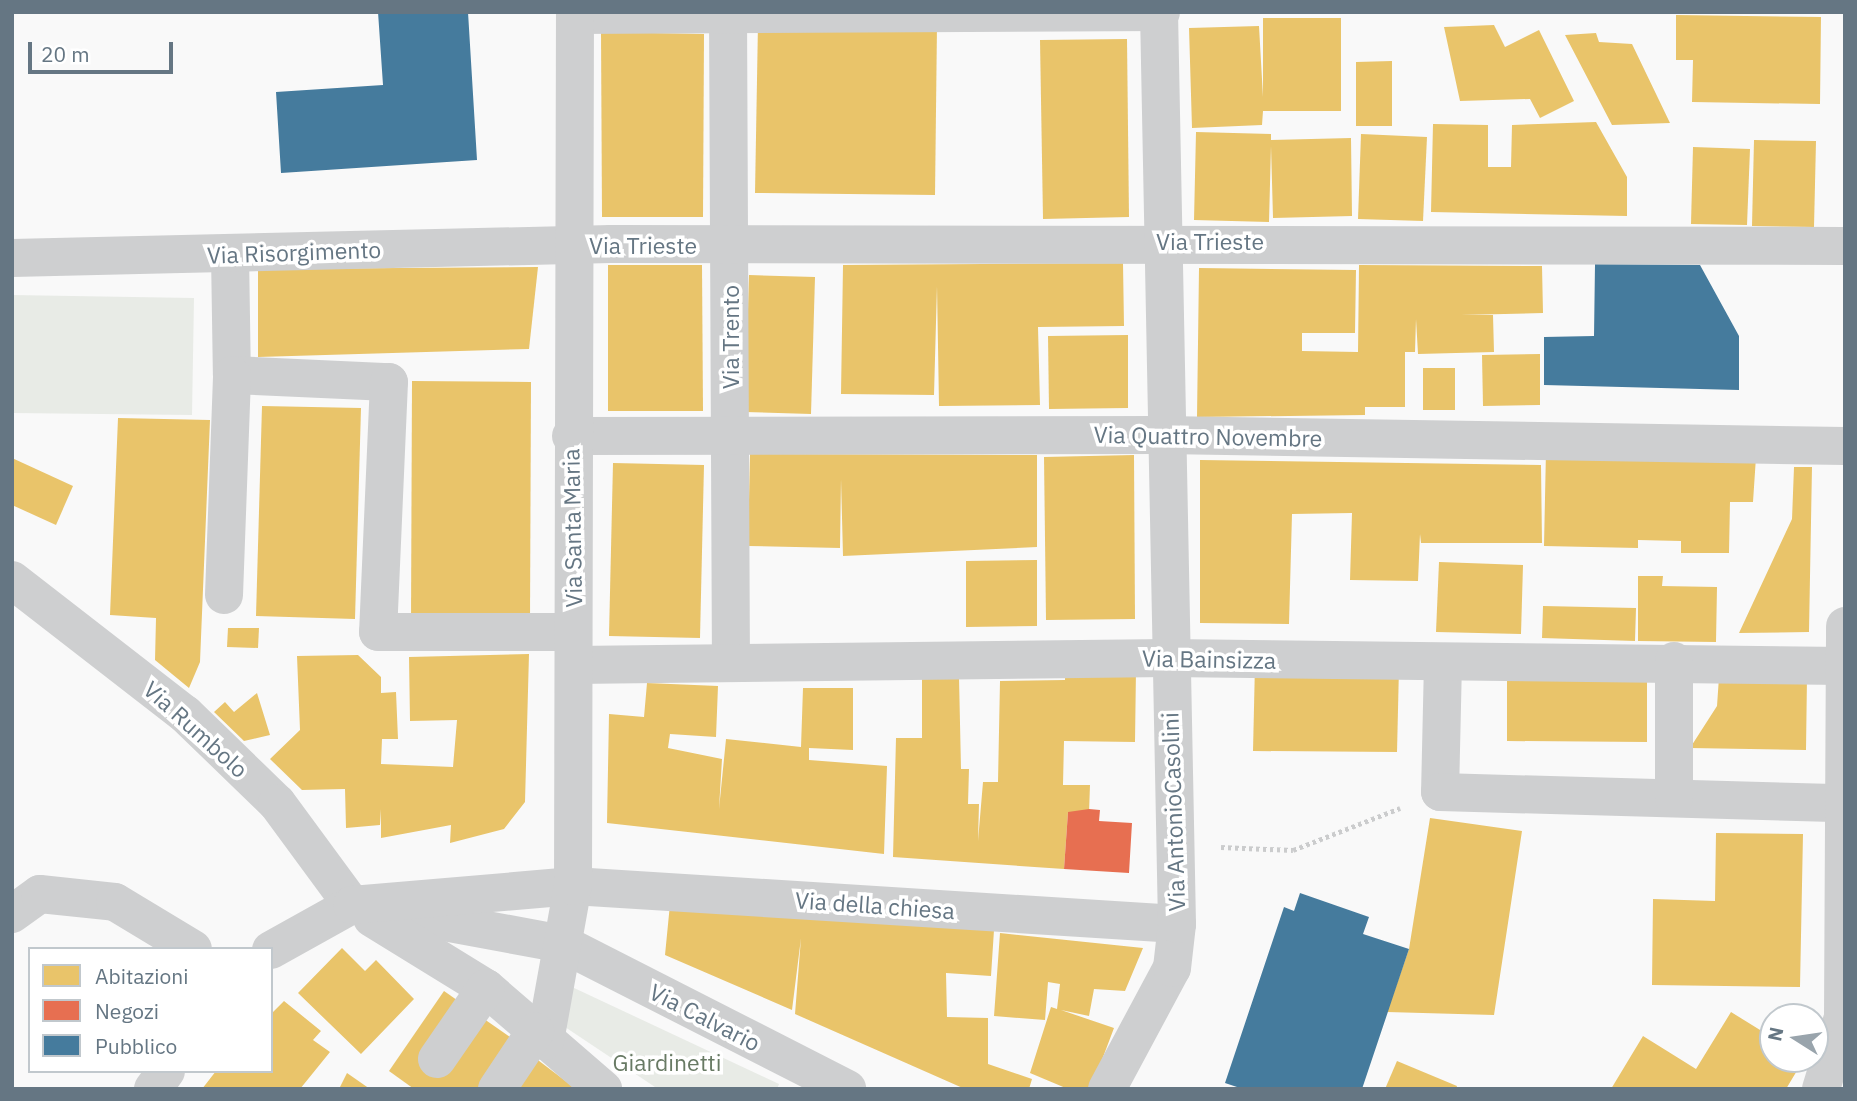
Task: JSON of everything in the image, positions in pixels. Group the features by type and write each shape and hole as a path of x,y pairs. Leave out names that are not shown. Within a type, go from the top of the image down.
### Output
{"street":[{"path":"575,14 1160,12"},
{"name":"Via AntonioCasolini","path":"1112,1084 1172,968 1177,923 1168,658 1160,12"},
{"name":"Via Trento","path":"728,13 731,663"},
{"name":"Via Santa Maria","path":"540,1036 563,944 573,886 571,436 575,245 575,14"},
{"name":"Via Trieste","path":"575,245 1163,241 1845,246"},
{"name":"Via Risorgimento","path":"12,258 575,245"},
{"path":"224,595 232,374 230,254"},
{"name":"Via Bainsizza","path":"232,374 389,382 378,632 731,663 1168,658 1443,662 1674,661 1843,666"},
{"name":"Via Quattro Novembre","path":"571,436 1164,435 1845,446"},
{"name":"Via Rumbolo","path":"12,580 185,714 277,803 352,905 486,988 603,1089"},
{"path":"1821,1089 1843,1017 1845,626"},
{"path":"1674,661 1674,798"},
{"path":"1443,662 1440,792 1843,803"},
{"path":"273,949 352,905 573,886"},
{"name":"Via della chiesa","path":"573,886 1177,923"},
{"path":"12,914 40,894 115,902 190,947"},
{"path":"352,905 563,944"},
{"name":"Via Calvario","path":"563,944 847,1089"},
{"path":"438,1059 486,988"},
{"path":"498,1089 540,1036"},
{"path":"153,1089 165,1073"}],"path":[{"path":"1222,846 1293,850 1440,792"}],"green space":[{"path":"12,295 194,298 192,415 12,413"},
{"name":"Giardinetti","path":"572,987 779,1084 777,1089 658,1089 556,1021"}],"building: Abitazioni":[{"path":"1676,15 1821,17 1820,104 1692,102 1693,60 1676,60"},
{"path":"1263,18 1341,18 1341,111 1263,111 1262,125 1192,128 1189,28 1259,26 1263,97"},
{"path":"758,23 937,25 935,195 755,193"},
{"path":"1494,25 1505,47 1539,30 1574,101 1540,118 1530,99 1460,101 1444,27"},
{"path":"601,32 704,34 703,217 602,217"},
{"path":"1596,33 1599,42 1632,44 1670,123 1612,125 1565,35"},
{"path":"1127,39 1129,217 1043,219 1040,40"},
{"path":"1392,61 1392,126 1356,126 1356,62"},
{"path":"1596,122 1627,177 1627,216 1431,212 1433,124 1488,125 1488,167 1511,167 1512,125"},
{"path":"1196,132 1271,134 1271,140 1351,138 1352,216 1273,218 1271,146 1269,222 1194,220"},
{"path":"1361,134 1427,137 1423,221 1358,219"},
{"path":"1754,140 1816,141 1814,227 1752,226"},
{"path":"1693,147 1750,149 1747,225 1691,224"},
{"path":"1123,263 1124,326 1038,327 1040,405 939,406 937,286 934,395 841,394 843,265"},
{"path":"608,265 702,265 703,411 608,411"},
{"path":"1359,265 1542,266 1543,313 1461,315 1493,315 1494,352 1418,354 1416,319 1415,352 1405,352 1405,407 1365,407 1365,415 1197,417 1199,268 1356,270 1355,333 1302,333 1302,351 1358,352"},
{"path":"538,267 529,349 258,357 258,269"},
{"path":"749,275 815,277 811,414 745,412"},
{"path":"1128,335 1128,408 1049,409 1048,336"},
{"path":"1540,354 1540,405 1483,406 1482,355"},
{"path":"1423,368 1455,368 1455,410 1423,410"},
{"path":"412,381 531,382 530,622 411,622"},
{"path":"262,406 361,408 355,619 256,616"},
{"path":"118,418 210,420 200,662 189,688 155,660 156,618 110,615"},
{"path":"1546,450 1756,457 1753,502 1730,502 1729,553 1681,553 1681,541 1638,540 1638,548 1544,546"},
{"path":"750,454 1037,455 1037,547 843,556 841,479 840,548 748,546"},
{"path":"1134,455 1135,619 1046,620 1044,457"},
{"path":"12,458 73,486 56,525 12,505"},
{"path":"1200,460 1541,465 1542,543 1421,543 1420,534 1418,581 1350,580 1352,513 1292,514 1289,624 1200,623"},
{"path":"613,463 704,465 700,638 609,636"},
{"path":"1794,467 1812,467 1809,632 1739,633 1792,519"},
{"path":"1037,560 1037,626 966,627 966,561"},
{"path":"1439,562 1523,565 1521,634 1436,632"},
{"path":"1638,576 1663,576 1662,586 1717,587 1716,642 1638,641"},
{"path":"1543,606 1636,608 1635,641 1542,638"},
{"path":"228,628 259,628 258,648 227,647"},
{"path":"529,654 525,802 504,829 450,843 451,825 381,838 381,809 380,825 346,828 345,789 302,790 270,759 300,730 297,656 358,655 381,677 381,693 396,692 398,739 382,739 381,764 453,767 457,720 410,721 409,657"},
{"path":"1255,664 1399,667 1397,752 1253,751"},
{"path":"1507,665 1647,667 1647,742 1507,741"},
{"path":"1065,668 1136,669 1135,742 1064,741 1063,785 1090,785 1089,813 1068,812 1064,869 893,857 896,738 922,738 922,676 959,677 961,769 969,769 968,804 979,804 978,841 983,782 998,782 1000,681 1065,680"},
{"path":"1719,677 1807,677 1806,750 1690,748 1717,706"},
{"path":"647,683 718,686 716,737 670,734 668,748 722,759 719,809 726,739 801,747 803,688 853,688 853,750 809,748 809,760 887,766 884,854 607,823 609,714 644,717"},
{"path":"257,693 270,735 244,741 214,712 225,702 234,712"},
{"path":"1430,818 1522,831 1494,1015 1387,1012 1409,949"},
{"path":"1716,833 1803,834 1800,987 1652,985 1653,899 1715,901"},
{"path":"670,904 994,930 991,976 946,973 947,1017 988,1018 988,1064 1032,1079 1029,1089 965,1089 795,1014 801,938 792,1010 665,955"},
{"path":"1000,933 1143,948 1125,991 1094,989 1089,1016 1061,1010 1114,1028 1091,1089 1068,1089 1030,1073 1051,1007 1057,1009 1060,984 1048,982 1045,1020 994,1016"},
{"path":"342,948 365,971 376,960 414,999 361,1054 298,993"},
{"path":"444,991 517,1042 483,1089 414,1089 389,1071"},
{"path":"284,1001 321,1031 313,1040 330,1052 300,1089 202,1089 214,1073 273,1073 273,1012"},
{"path":"1731,1012 1759,1029 1759,1073 1796,1073 1786,1089 1611,1089 1643,1036 1696,1069"},
{"path":"530,1054 576,1089 506,1089"},
{"path":"1397,1061 1457,1086 1456,1089 1385,1089"},
{"path":"347,1073 370,1089 339,1089"}],"building: Negozi":[{"path":"1100,810 1099,821 1132,823 1129,873 1064,869 1068,812"}],"building: Pubblico":[{"path":"378,12 468,12 477,160 281,173 276,92 383,85"},
{"path":"1595,264 1700,265 1739,336 1739,390 1544,385 1544,337 1594,336"},
{"path":"1300,893 1369,917 1363,934 1409,949 1362,1089 1243,1089 1225,1083 1284,907 1294,911"}]}
